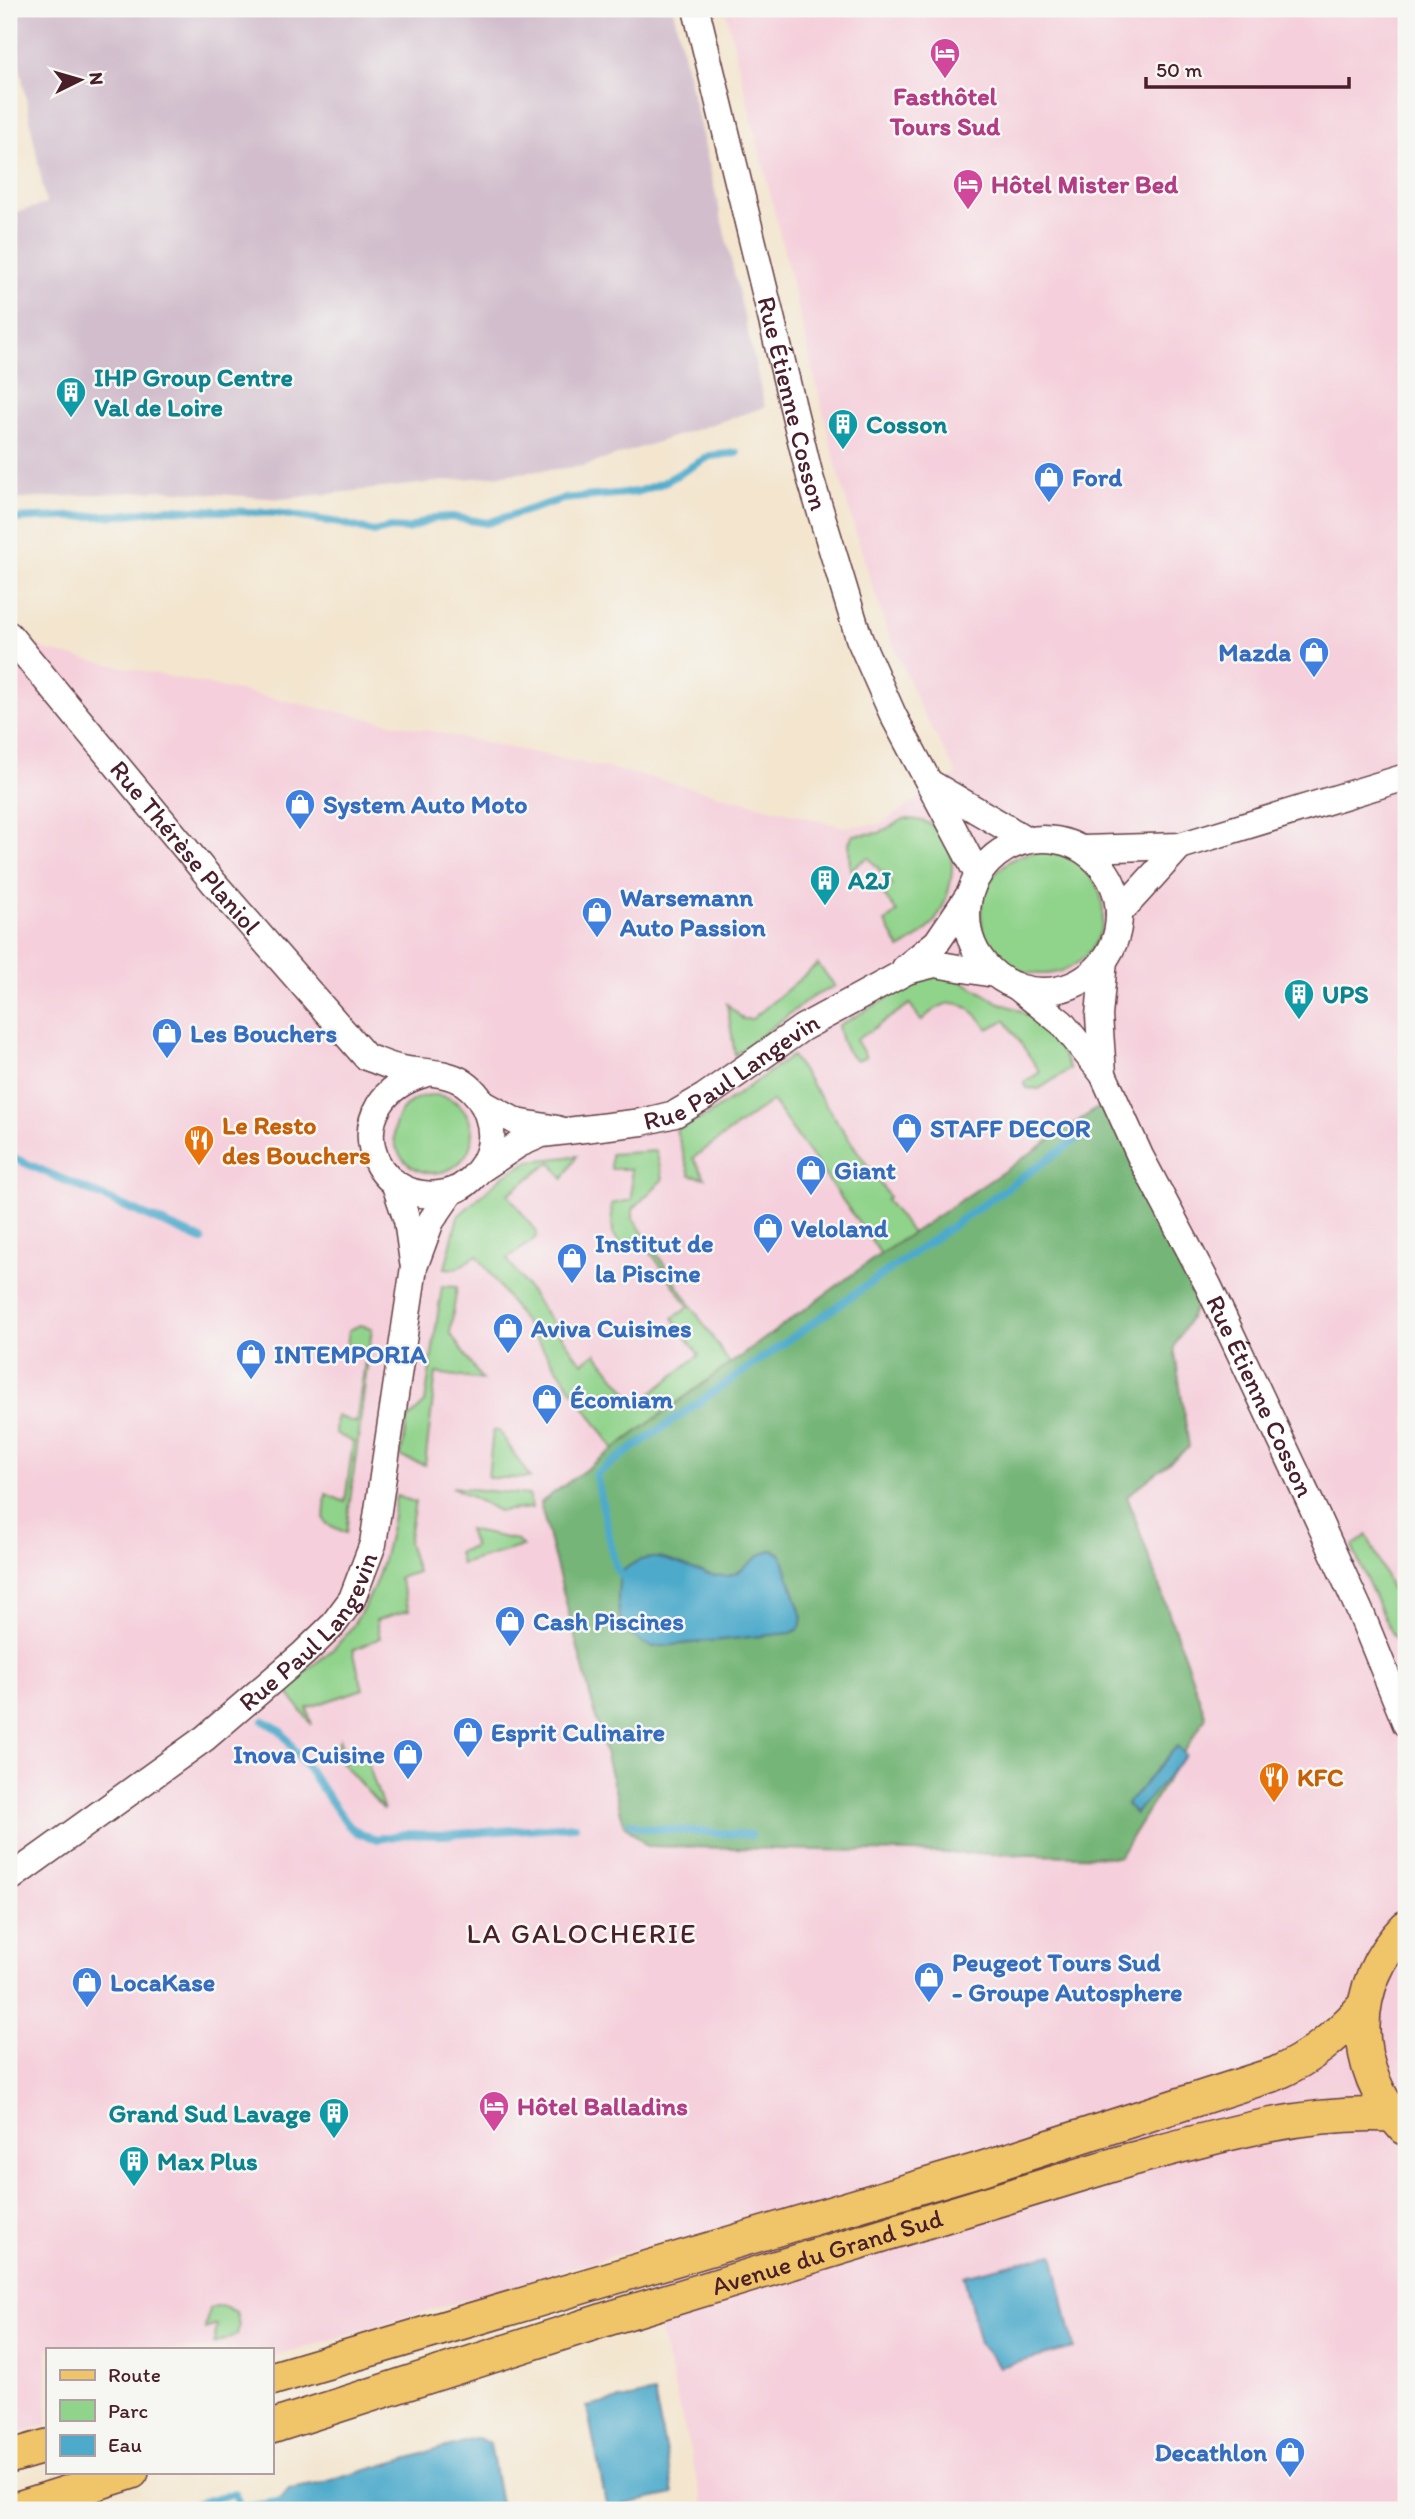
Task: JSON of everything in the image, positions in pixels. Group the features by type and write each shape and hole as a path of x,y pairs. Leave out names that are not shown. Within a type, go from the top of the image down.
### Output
{"main road":[{"path":"1399,2123 1373,2082 1366,2064 1362,2026 1363,2007 1380,1961 1406,1927"},
{"name":"Avenue du Grand Sud","path":"273,2378 977,2170 1275,2074 1296,2064 1338,2035 1363,2007"},
{"name":"Avenue du Grand Sud","path":"273,2426 607,2319 1202,2140 1300,2121 1363,2114 1399,2123"},
{"path":"9,2457 46,2445"},
{"path":"12,2510 126,2474"}],"street":[{"name":"Rue Étienne Cosson","path":"696,9 803,448 837,568 864,649 893,715 930,783 973,885"},
{"name":"Rue Thérèse Planiol","path":"9,635 223,893 366,1057"},
{"path":"1083,849 1180,846 1406,777"},
{"path":"930,783 1027,840"},
{"path":"1046,838 1065,841 1083,849 1102,866 1114,888 1119,913 1116,938 1104,960 1087,977 1065,988 1040,991 1005,980 978,955 970,936 967,915 973,885 991,859 1008,847 1027,840 1046,838"},
{"path":"1119,913 1180,846"},
{"name":"Rue Paul Langevin","path":"480,1170 519,1144 562,1130 642,1122 675,1114 704,1097 802,1028 889,980 937,942 973,885"},
{"name":"Rue Étienne Cosson","path":"1103,1073 1099,1016 1104,960"},
{"name":"Rue Paul Langevin","path":"889,980 935,964 1005,980"},
{"name":"Rue Étienne Cosson","path":"1005,980 1062,1023 1103,1073 1140,1156 1208,1284 1311,1504 1362,1616 1406,1724"},
{"path":"376,1108 366,1057 424,1074 445,1075 464,1083 482,1103 488,1115 491,1135 488,1154 480,1170 467,1183 451,1192 432,1195 412,1192 394,1182 380,1167 372,1148 371,1128 376,1108 388,1091 404,1079 424,1074"},
{"name":"Rue Paul Langevin","path":"482,1103 517,1122 562,1130"},
{"name":"Rue Paul Langevin","path":"394,1182 407,1220 414,1267"},
{"name":"Rue Paul Langevin","path":"9,1879 205,1738 303,1654 332,1626 352,1599 373,1544 414,1267 431,1221 451,1192"}],"shaded area":[{"path":"9,9 673,9 765,407 584,466 281,499 165,490 9,500 9,214 46,204"},
{"path":"725,9 1406,9 1406,2510 705,2510 639,2248 273,2357 273,2348 46,2348 46,2425 9,2436 9,626 47,651 649,777 844,827 880,824 957,774 920,707 887,630 837,469"}],"green space":[{"path":"904,819 924,821 938,829 947,841 952,873 943,907 934,922 923,934 900,949 885,922 897,912 882,893 893,885 868,857 850,870 849,843 853,835 879,833"},
{"path":"1042,852 1065,857 1085,870 1098,890 1103,913 1098,936 1085,956 1065,969 1042,974 1019,969 999,956 986,936 981,913 986,890 999,870 1019,857"},
{"path":"818,964 835,986 812,997 735,1055 727,1004 743,1019 752,1019"},
{"path":"942,974 1030,1016 1051,1036 1070,1069 1039,1089 1027,1088 1024,1083 1040,1072 1005,1020 988,1029 973,1012 957,1004 940,1006 921,1021 910,1004 856,1040 866,1057 857,1060 849,1053 838,1026 918,981"},
{"path":"792,1056 889,1197 886,1200 912,1233 881,1254 772,1101 693,1158 705,1178 690,1175 676,1130 707,1116"},
{"path":"433,1095 448,1098 461,1106 469,1119 472,1134 469,1149 461,1162 448,1170 433,1173 418,1170 405,1162 397,1149 394,1134 397,1119 405,1106 418,1098"},
{"path":"1114,1097 1208,1285 1174,1347 1189,1447 1127,1496 1206,1717 1119,1857 647,1846 624,1825 540,1503 872,1260"},
{"path":"656,1151 663,1179 633,1209 633,1218 730,1364 614,1449 477,1255 456,1269 445,1268 458,1216 503,1176 530,1161 577,1156 563,1179 551,1162 508,1194 537,1233 536,1238 507,1259 576,1356 583,1363 596,1353 637,1405 699,1355 673,1318 689,1307 642,1240 626,1250 613,1234 611,1204 632,1200 631,1169 611,1169 611,1154"},
{"path":"442,1286 457,1287 450,1333 482,1380 436,1373 425,1465 401,1457 407,1420 425,1403"},
{"path":"360,1325 372,1328 346,1533 327,1524 324,1519 326,1494 345,1502 353,1442 335,1433 336,1416 356,1423 366,1355 347,1346 349,1330"},
{"path":"493,1430 499,1431 530,1478 488,1478"},
{"path":"452,1487 529,1495 532,1508 499,1511"},
{"path":"396,1496 415,1502 408,1542 417,1572 399,1578 409,1610 376,1620 380,1638 353,1650 363,1689 307,1708 312,1725 288,1693 289,1688 337,1645 362,1612 384,1556"},
{"path":"468,1530 516,1540 523,1546 461,1564 458,1552 474,1547"},
{"path":"1367,1535 1406,1621 1406,1647 1398,1643 1390,1631 1352,1547"},
{"path":"340,1739 346,1761 365,1755 384,1810 334,1754"},
{"path":"224,2306 236,2312 239,2327 237,2335 214,2344 217,2325 205,2329 209,2308"}],"water":[{"path":"773,1550 781,1554 802,1617 800,1628 791,1633 653,1647 631,1635 620,1619 620,1574 633,1563 660,1558 712,1575 726,1576 739,1572 760,1555"},
{"path":"1177,1746 1186,1755 1135,1814 1126,1805"},
{"path":"1053,2254 1074,2348 1000,2367 980,2344 964,2276"},
{"path":"654,2393 674,2494 607,2508 587,2407"},
{"path":"478,2438 490,2444 502,2510 283,2510 278,2502 289,2489 318,2484"}],"waterway":[{"path":"9,519 121,515 167,509 276,513 340,523 374,532 391,528 408,529 434,518 452,517 487,523 563,499 637,492 663,483 710,456 737,453"},
{"path":"620,1574 615,1565 596,1474 1087,1132"},
{"path":"9,1156 202,1240"},
{"path":"264,1721 280,1730 349,1826 360,1834 378,1839 406,1834 442,1835 575,1826"},
{"path":"630,1823 641,1828 751,1835"},
{"path":"173,2510 235,2493 240,2508 278,2502"}],"place":[{"name":"Fasthôtel Tours Sud","path":"945,80"},
{"name":"Hôtel Mister Bed","path":"968,211"},
{"name":"IHP Group Centre Val de Loire","path":"71,419"},
{"name":"Cosson","path":"843,451"},
{"name":"Ford","path":"1049,504"},
{"name":"Mazda","path":"1314,679"},
{"name":"System Auto Moto","path":"300,831"},
{"name":"A2J","path":"825,907"},
{"name":"Warsemann Auto Passion","path":"597,939"},
{"name":"UPS","path":"1299,1021"},
{"name":"Les Bouchers","path":"167,1060"},
{"name":"STAFF DECOR","path":"907,1155"},
{"name":"Le Resto des Bouchers","path":"199,1167"},
{"name":"Giant","path":"811,1197"},
{"name":"Veloland","path":"768,1255"},
{"name":"Institut de la Piscine","path":"572,1285"},
{"name":"Aviva Cuisines","path":"508,1355"},
{"name":"INTEMPORIA","path":"251,1381"},
{"name":"Écomiam","path":"547,1426"},
{"name":"Cash Piscines","path":"510,1648"},
{"name":"Esprit Culinaire","path":"468,1759"},
{"name":"Inova Cuisine","path":"408,1781"},
{"name":"KFC","path":"1274,1804"},
{"name":"Peugeot Tours Sud - Groupe Autosphere","path":"929,2004"},
{"name":"LocaKase","path":"87,2009"},
{"name":"Hôtel Balladins","path":"494,2133"},
{"name":"Grand Sud Lavage","path":"334,2140"},
{"name":"Max Plus","path":"134,2188"},
{"name":"Decathlon","path":"1290,2479"}],"district":[{"name":"LA GALOCHERIE","path":"582,1933"}]}
